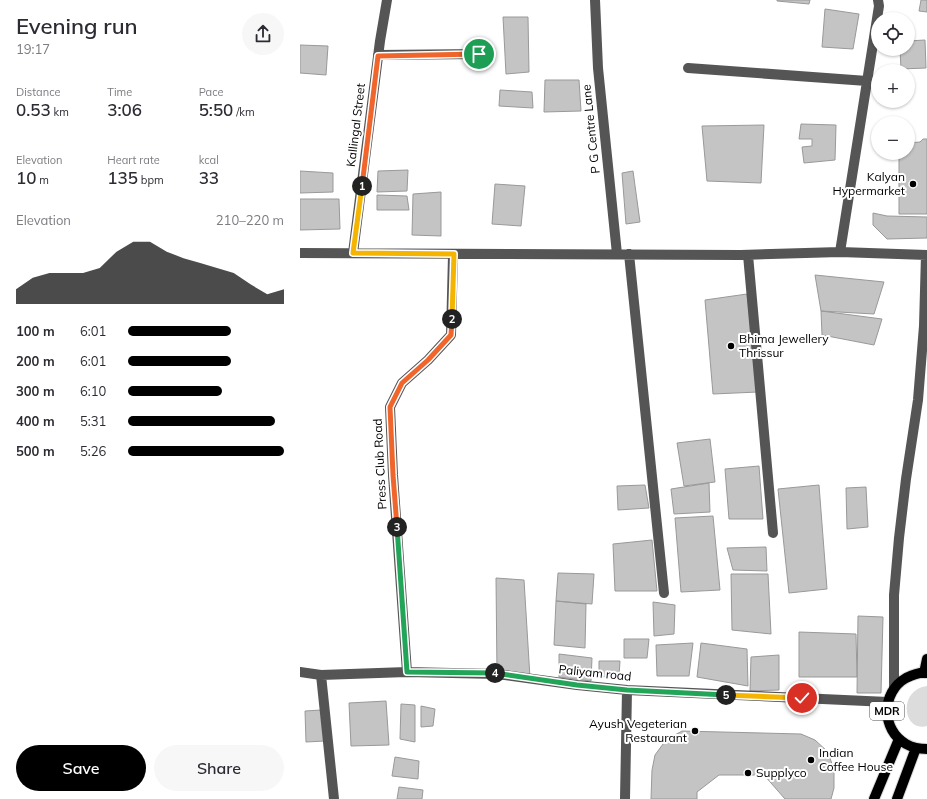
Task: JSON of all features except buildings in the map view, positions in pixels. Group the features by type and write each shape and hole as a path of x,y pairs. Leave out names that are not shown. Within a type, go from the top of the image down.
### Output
{"main road":[{"path":"926,673 927,659"},
{"name":"MDR","path":"899,739 896,737 890,726 886,714 888,702 894,688 901,681 912,675 926,673"},
{"path":"874,799 899,739 906,745 927,749"},
{"path":"897,799 916,748"}],"street":[{"name":"Kallingal Street","path":"353,253 378,56 387,0"},
{"name":"P G Centre Lane","path":"595,0 598,68 617,254"},
{"path":"840,252 879,6 878,0"},
{"path":"378,56 479,54"},
{"path":"688,68 867,81"},
{"path":"300,253 748,254 840,252 927,255 924,326 918,400 906,479 894,595 894,688"},
{"name":"Press Club Road","path":"407,672 393,475 390,407 402,383 428,360 451,335 454,254"},
{"path":"629,254 664,593"},
{"path":"748,254 773,533"},
{"name":"Paliyam road","path":"300,672 321,675 407,672 498,674 627,690 888,702"},
{"path":"321,675 334,799"},
{"path":"626,799 627,690"}],"shaded area":[{"path":"927,686 927,726 919,726 913,723 909,717 907,702 917,689"}],"place":[{"name":"Kalyan Hypermarket","path":"913,184"},
{"name":"Bhima Jewellery Thrissur","path":"731,346"},
{"name":"Ayush Vegeterian Restaurant","path":"695,731"},
{"name":"Indian Coffee House","path":"811,760"},
{"name":"Supplyco","path":"748,773"}],"route":[{"path":"479,54 378,56 353,253 454,254 451,335 428,360 402,383 390,407 393,475 407,672 498,674 627,690 802,698"}]}
